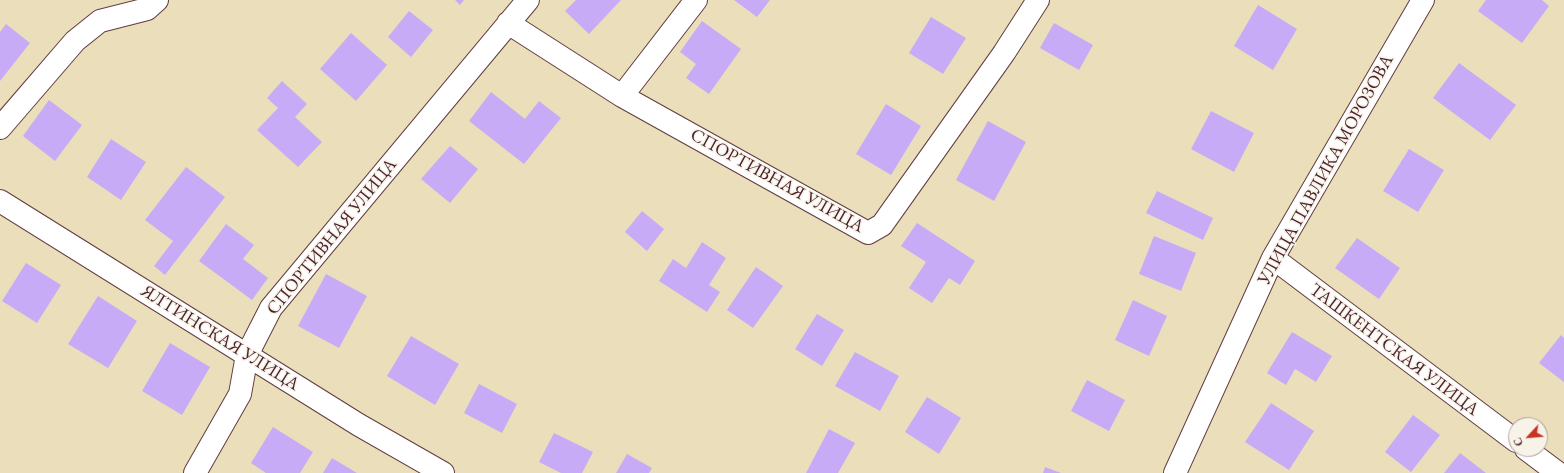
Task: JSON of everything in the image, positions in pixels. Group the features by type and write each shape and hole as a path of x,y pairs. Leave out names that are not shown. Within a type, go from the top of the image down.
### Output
{"street":[{"path":"0,128 76,41 100,20 147,8 157,0"},
{"name":"СПОРТИВНАЯ УЛИЦА","path":"195,473 240,394 247,355 271,308 528,0"},
{"path":"622,96 696,0"},
{"name":"СПОРТИВНАЯ УЛИЦА","path":"508,23 622,96 868,233 882,225 1004,53 1038,0"},
{"name":"УЛИЦА ПАВЛИКА МОРОЗОВА","path":"1176,473 1273,258 1423,0"},
{"name":"ЯЛТИНСКАЯ УЛИЦА","path":"0,201 359,425 442,473"},
{"name":"ТАШКЕНТСКАЯ УЛИЦА","path":"1273,258 1508,435"},
{"path":"1537,457 1558,473"}],"building":[{"path":"455,0 464,0 460,5"},
{"path":"576,0 621,0 589,34 565,11"},
{"path":"734,0 770,0 757,17"},
{"path":"1486,0 1542,0 1549,6 1522,43 1478,11"},
{"path":"1258,5 1297,29 1273,70 1234,46"},
{"path":"409,11 433,30 411,57 388,37"},
{"path":"931,17 966,38 943,74 909,53"},
{"path":"702,21 741,49 709,94 686,78 696,64 680,52"},
{"path":"1054,23 1093,45 1079,70 1040,48"},
{"path":"6,24 30,43 0,81 0,32"},
{"path":"351,33 387,65 356,101 320,69"},
{"path":"1459,63 1516,105 1490,140 1433,98"},
{"path":"282,81 307,104 295,117 322,142 298,167 257,130 278,108 267,98"},
{"path":"491,92 525,119 539,101 561,118 524,164 469,121"},
{"path":"49,100 82,125 55,161 23,136"},
{"path":"886,104 921,126 891,175 856,154"},
{"path":"1211,111 1254,133 1234,172 1191,149"},
{"path":"988,121 1026,142 994,201 956,180"},
{"path":"111,139 146,162 121,200 87,177"},
{"path":"450,146 478,169 450,203 421,179"},
{"path":"1409,149 1444,170 1418,212 1383,191"},
{"path":"186,167 225,197 165,275 154,266 173,241 145,220"},
{"path":"1157,191 1213,218 1203,240 1146,213"},
{"path":"642,211 664,229 647,251 625,232"},
{"path":"917,223 975,261 960,285 949,278 932,303 909,288 926,262 901,246"},
{"path":"226,224 254,245 243,259 268,278 252,300 199,261"},
{"path":"1154,236 1196,253 1181,291 1139,274"},
{"path":"1357,238 1400,268 1379,299 1335,268"},
{"path":"702,242 726,258 709,285 720,292 707,312 659,281 673,259 686,268"},
{"path":"26,263 61,285 37,323 2,301"},
{"path":"756,267 783,286 753,328 727,310"},
{"path":"326,274 367,296 339,348 298,326"},
{"path":"98,296 137,321 108,368 68,344"},
{"path":"1133,300 1167,316 1149,356 1115,340"},
{"path":"817,314 844,330 822,366 795,349"},
{"path":"1292,332 1332,356 1316,382 1295,369 1286,385 1267,373"},
{"path":"1561,335 1564,338 1564,382 1539,363"},
{"path":"411,336 459,364 435,405 387,376"},
{"path":"170,343 210,367 182,415 142,391"},
{"path":"855,352 899,376 880,411 835,386"},
{"path":"1087,380 1125,400 1109,431 1071,411"},
{"path":"479,384 517,404 502,433 464,413"},
{"path":"927,397 961,418 939,454 905,432"},
{"path":"1271,403 1314,431 1289,470 1245,442"},
{"path":"1413,415 1440,435 1411,472 1385,452"},
{"path":"273,427 313,452 300,473 266,473 251,463"},
{"path":"829,429 855,443 838,473 806,473"},
{"path":"554,433 593,452 582,473 561,473 539,462"},
{"path":"1460,453 1486,473 1444,473"},
{"path":"627,454 652,468 649,473 616,473"},
{"path":"332,458 357,473 323,473"},
{"path":"1045,467 1061,473 1043,473"}]}
